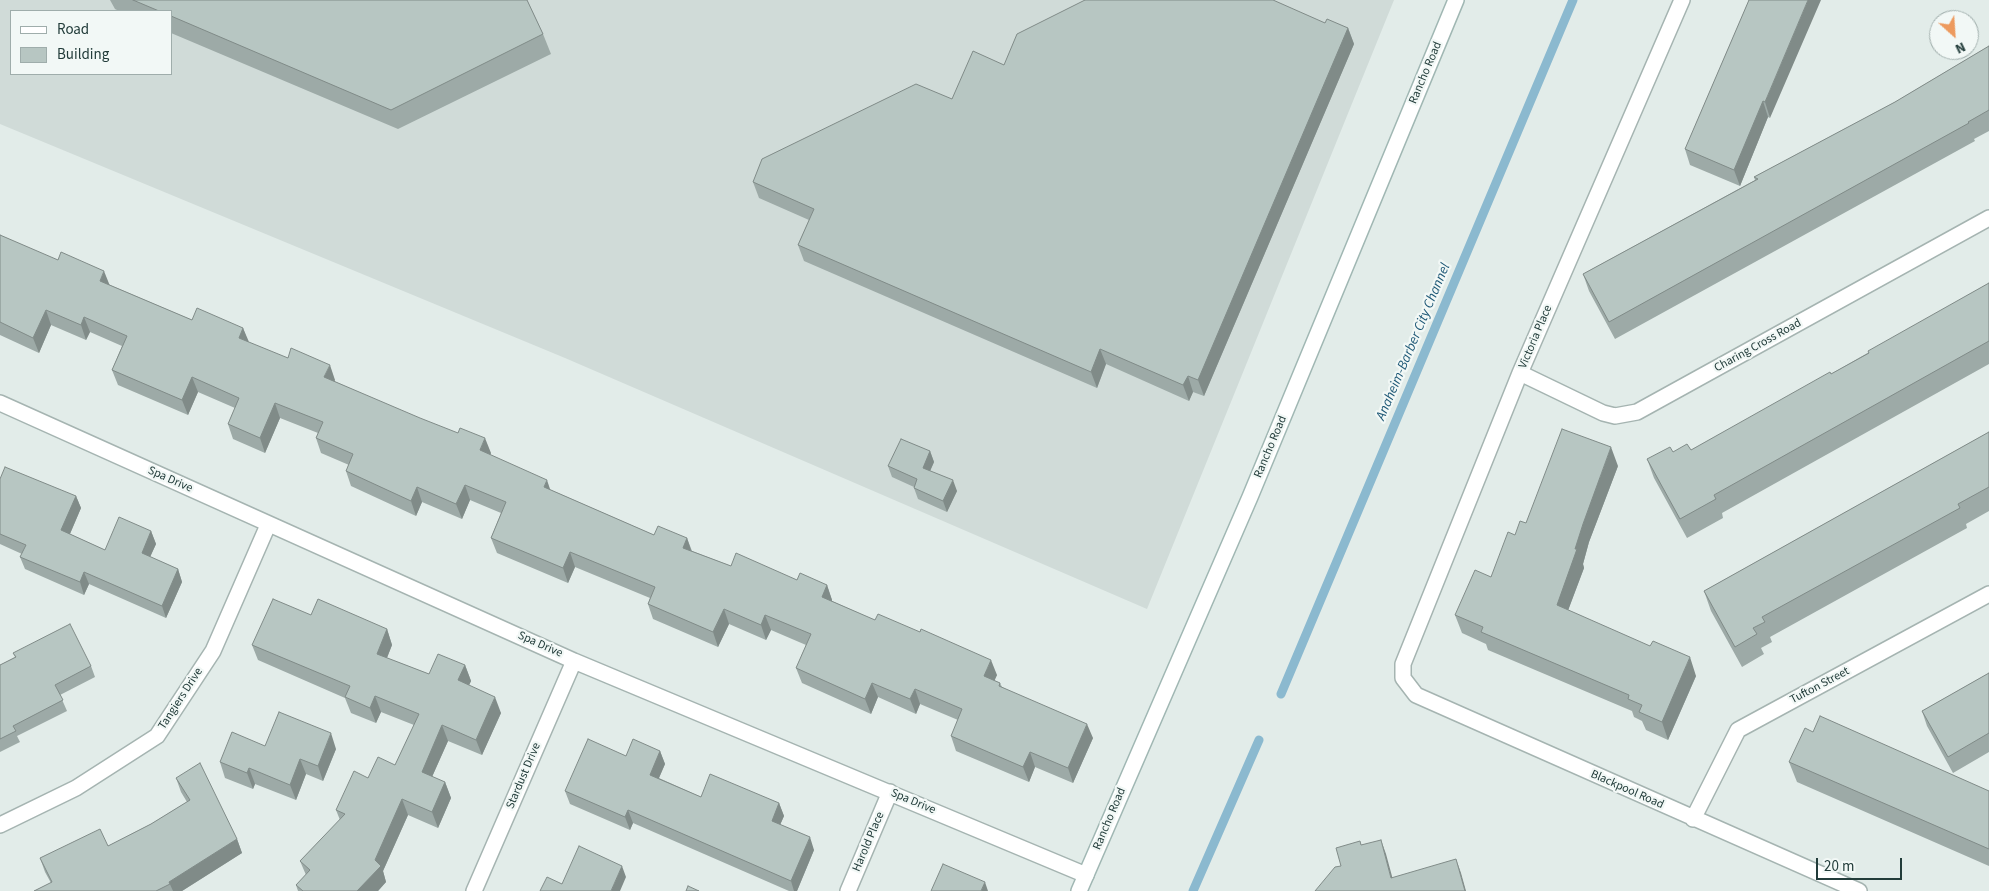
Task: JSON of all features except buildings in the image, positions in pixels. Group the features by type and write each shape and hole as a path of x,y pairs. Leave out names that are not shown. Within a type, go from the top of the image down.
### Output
{"street":[{"name":"Rancho Road","path":"1080,891 1250,497 1456,0"},
{"name":"Victoria Place","path":"1403,678 1403,664 1520,373 1682,0"},
{"name":"Charing Cross Road","path":"1520,373 1603,413 1615,416 1637,412 1989,218"},
{"name":"Spa Drive","path":"0,403 574,661 890,792 1086,876"},
{"name":"Tangiers Drive","path":"0,825 76,788 157,736 213,651 268,525"},
{"name":"Tufton Street","path":"1693,819 1738,730 1989,594"},
{"name":"Stardust Drive","path":"474,891 574,661"},
{"name":"Blackpool Road","path":"1403,678 1416,695 1859,891"},
{"name":"Harold Place","path":"848,891 890,792"}],"shaded area":[{"path":"0,0 1394,0 1147,609 565,358 0,124"}],"waterway":[{"name":"Anaheim-Barber City Channel","path":"1281,694 1573,0"},
{"name":"Anaheim-Barber City Channel","path":"1193,891 1259,740"}]}
